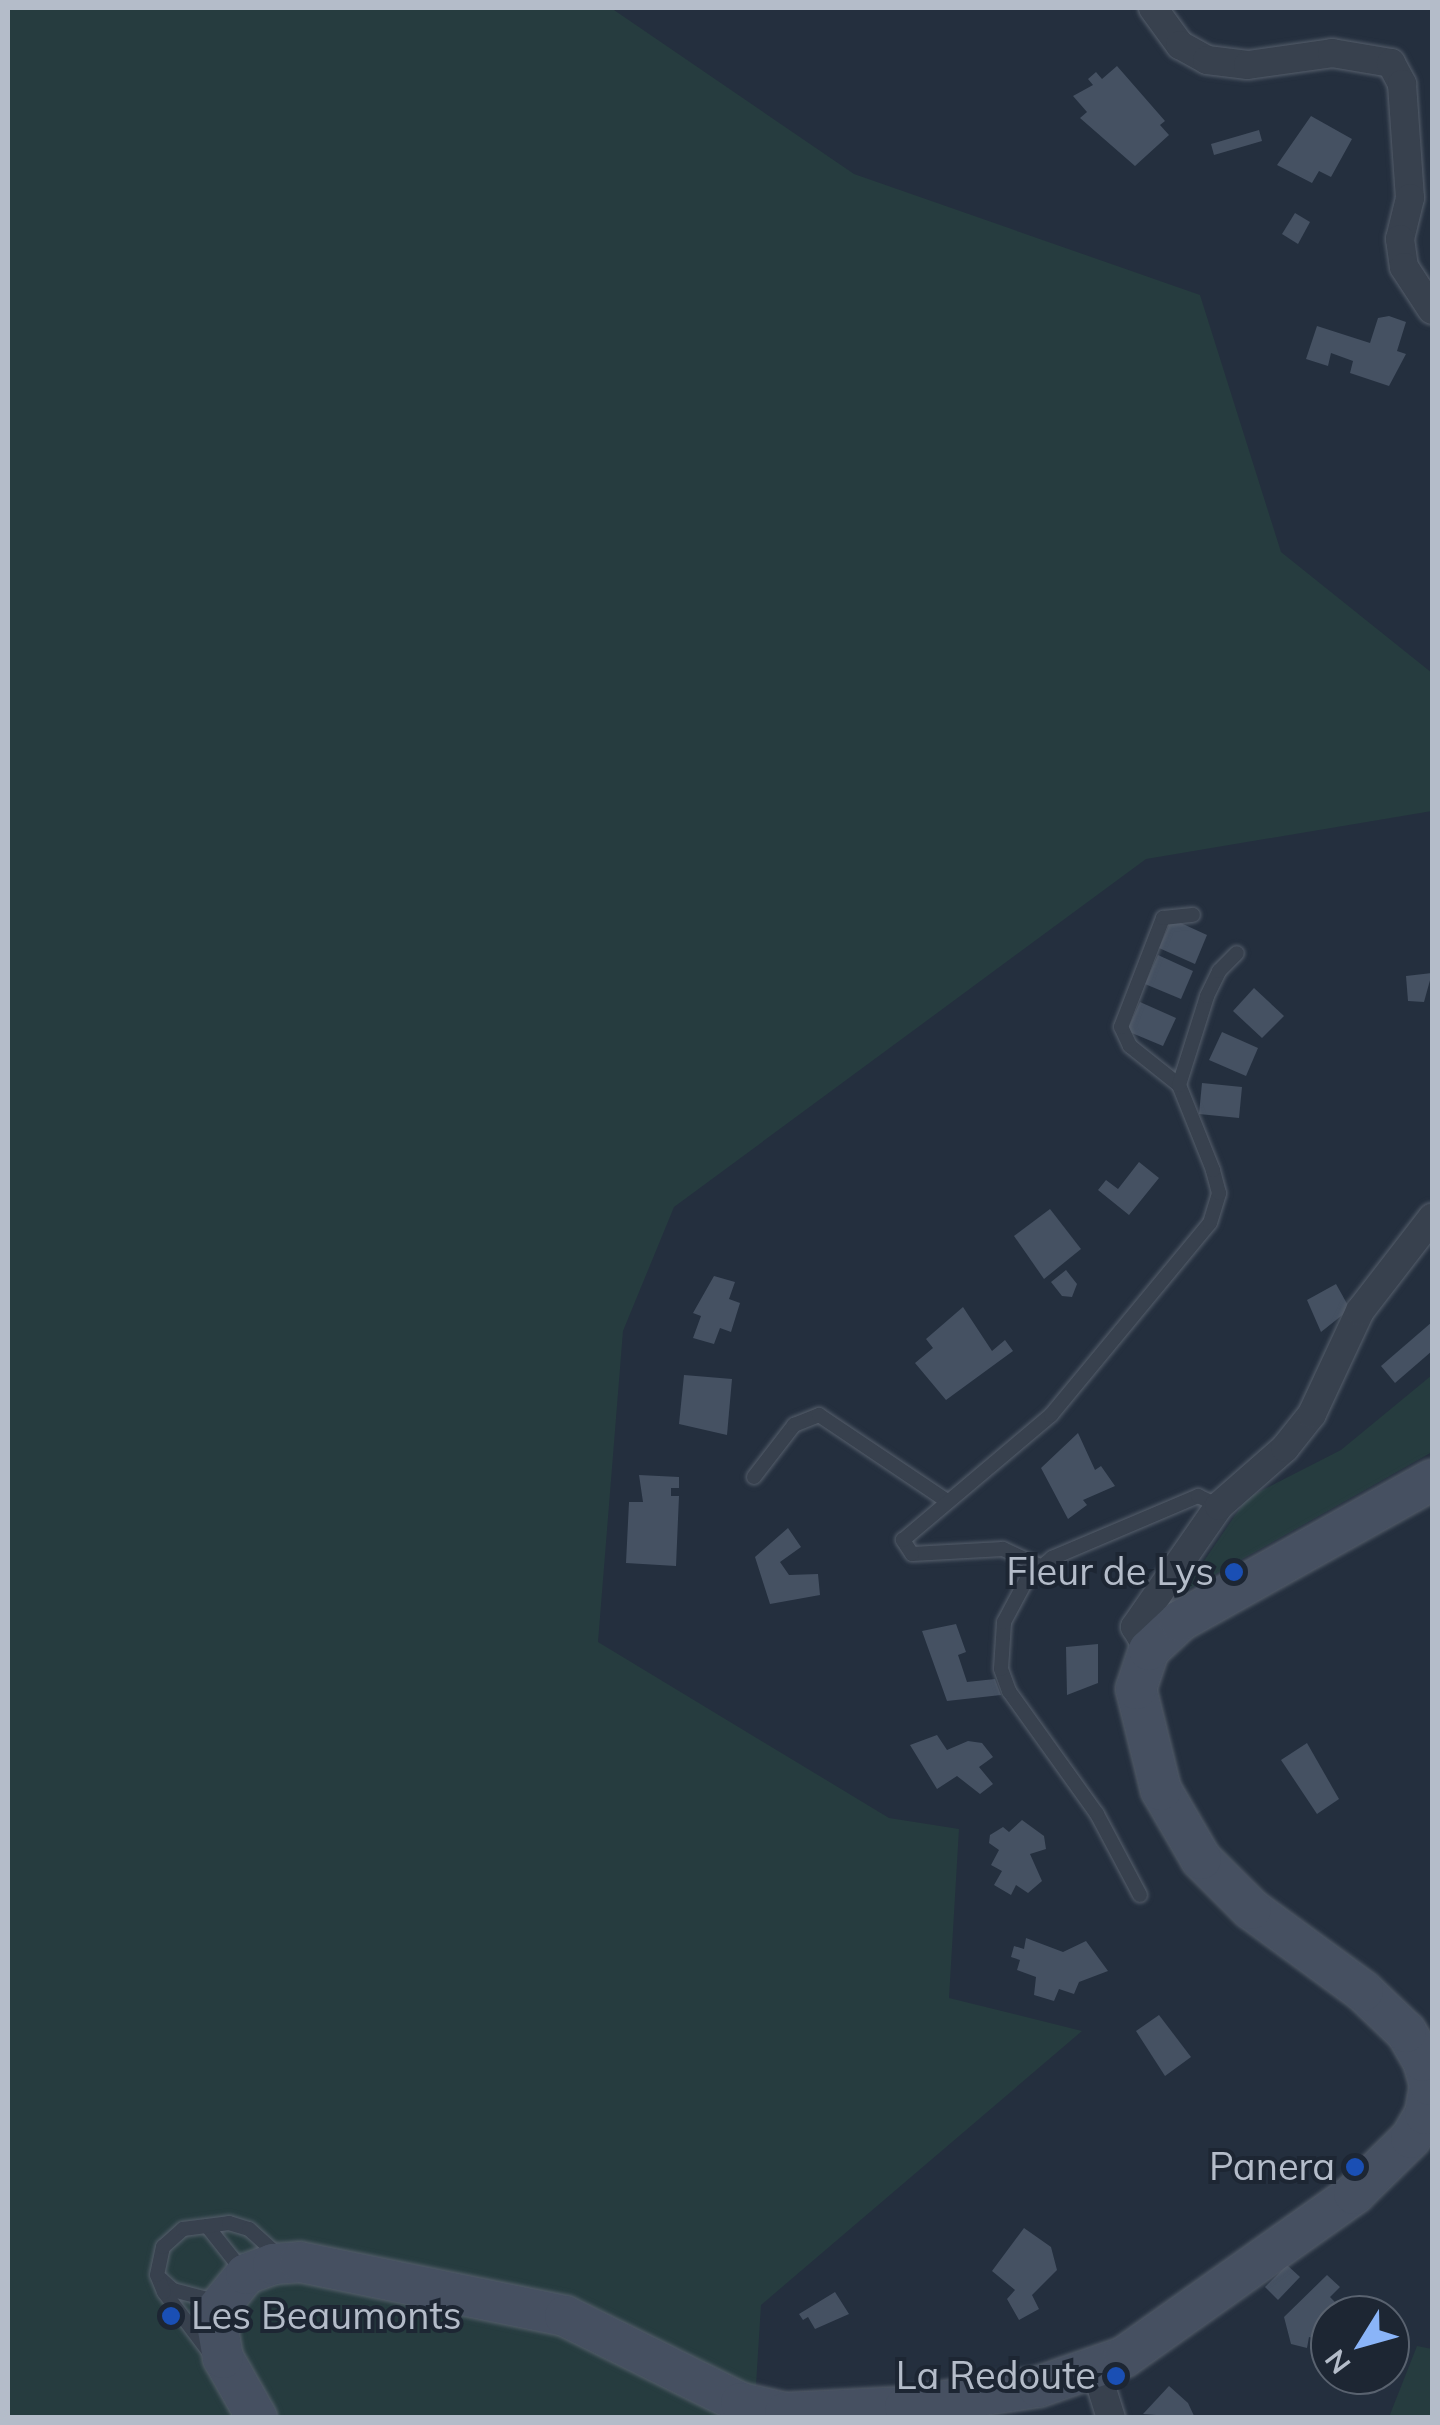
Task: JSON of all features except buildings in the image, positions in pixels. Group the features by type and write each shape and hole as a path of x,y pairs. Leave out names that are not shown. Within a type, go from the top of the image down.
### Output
{"street":[{"path":"1153,8 1180,46 1207,60 1248,65 1332,53 1391,63 1402,84 1410,198 1400,238 1404,267 1432,310"},
{"path":"1148,1650 1135,1626 1219,1506 1285,1448 1312,1414 1360,1312 1432,1218"},
{"path":"257,2418 233,2379 215,2326 232,2288 285,2262 565,2316 741,2402 785,2413 971,2401 1095,2367 1152,2339 1354,2194 1412,2138 1429,2115 1430,2085 1406,2032 1363,1991 1251,1909 1184,1832 1160,1790 1139,1714 1136,1688 1148,1650 1180,1621 1432,1480"},
{"path":"1095,2367 1111,2418"}],"lane":[{"path":"1040,1566 1003,1549 906,1550 909,1532 1051,1415 1210,1223 1219,1193 1214,1170 1178,1085 1130,1046 1120,1026 1162,918 1193,916"},
{"path":"1178,1085 1213,983 1237,953"},
{"path":"754,1477 794,1425 819,1414 947,1502"},
{"path":"1140,1894 1097,1814 1019,1711 1001,1669 1004,1622 1040,1566 1198,1496 1219,1506"},
{"path":"233,2379 187,2326 157,2275 168,2240 192,2226 230,2223 249,2230 285,2262"},
{"path":"157,2275 173,2290 232,2288 207,2226"}],"green space":[{"path":"8,8 611,8 854,174 1200,295 1281,552 1432,673 1432,811 1146,859 674,1207 623,1331 598,1642 889,1818 959,1829 949,1998 1082,2031 761,2305 754,2417 8,2418"},
{"path":"1432,1375 1432,1452 1182,1593 1247,1498 1341,1450"},
{"path":"1417,2346 1432,2349 1432,2417 1389,2417 1398,2395 1410,2395 1410,2364"}],"place":[{"name":"Fleur de Lys","path":"1234,1572"},
{"name":"Panera","path":"1355,2167"},
{"name":"Les Beaumonts","path":"171,2316"},
{"name":"La Redoute","path":"1116,2376"}]}
